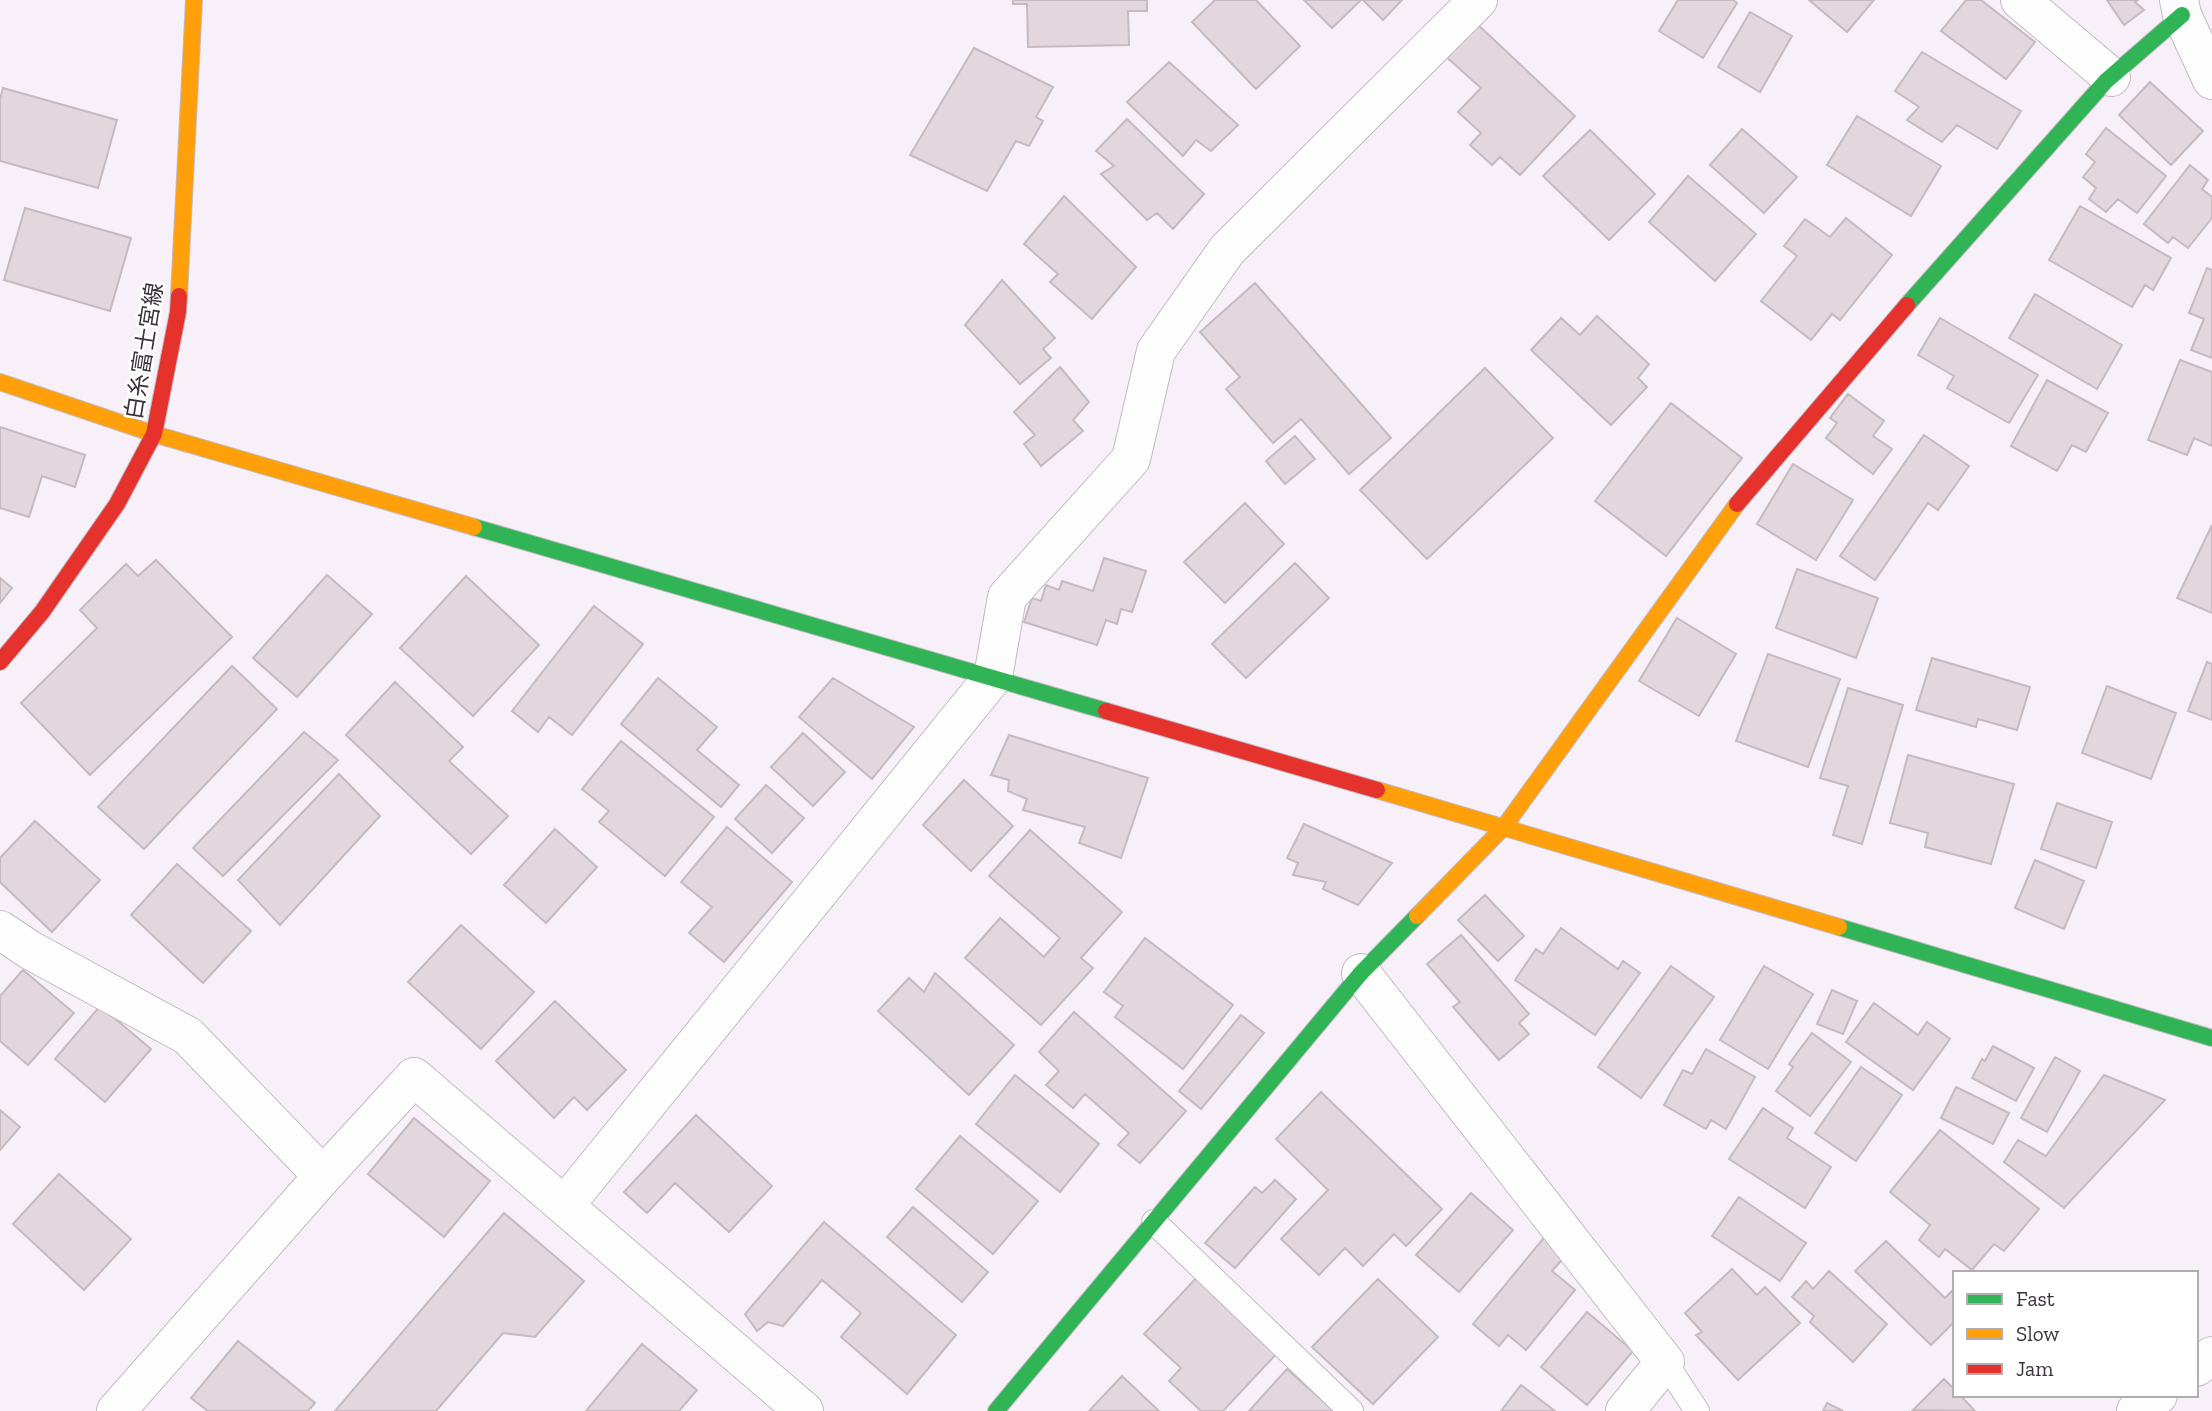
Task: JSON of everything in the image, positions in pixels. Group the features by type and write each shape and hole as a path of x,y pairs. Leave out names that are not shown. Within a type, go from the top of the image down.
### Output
{"street":[{"name":"白糸富士宮線","path":"0,662 42,612 117,504 154,434 178,312 194,0"},
{"path":"565,1205 992,677 1007,597 1130,459 1156,351 1227,250 1478,0"},
{"path":"2020,0 2111,76"},
{"path":"996,1411 1361,972 1504,827 1741,498 1873,343 2111,76 2180,7 2209,66"},
{"path":"0,382 154,434 1504,827 2212,1038"},
{"path":"0,930 30,950 188,1036 323,1177"},
{"path":"1361,972 1665,1362 1625,1411"},
{"path":"116,1411 414,1077 804,1411"},
{"path":"2136,1411 2155,1397"}],"lane":[{"path":"1154,1222 1351,1411"},
{"path":"1665,1362 1697,1411"}],"building":[{"path":"1013,0 1147,0 1147,11 1128,11 1129,45 1028,47 1027,4 1013,4"},
{"path":"1215,0 1256,0 1300,46 1256,89 1192,22"},
{"path":"1304,0 1361,0 1332,28"},
{"path":"1363,0 1402,0 1383,20"},
{"path":"1678,0 1733,0 1737,3 1703,58 1659,31"},
{"path":"1809,0 1874,0 1847,32"},
{"path":"1966,0 1981,0 2035,42 2006,79 1941,31"},
{"path":"2107,0 2138,0 2135,2 2144,10 2124,25"},
{"path":"1750,12 1792,36 1760,92 1718,67"},
{"path":"1475,22 1575,116 1520,175 1500,157 1492,165 1470,145 1481,133 1458,112 1481,88 1443,54"},
{"path":"974,48 1053,87 1036,117 1043,121 1029,146 1016,141 987,191 910,155"},
{"path":"1922,52 2021,111 1997,149 1957,125 1942,142 1907,120 1919,107 1895,91"},
{"path":"1169,62 1238,125 1211,151 1196,140 1183,156 1127,102"},
{"path":"2150,82 2203,131 2171,165 2119,115"},
{"path":"3,88 117,120 98,188 0,161 0,99"},
{"path":"1857,116 1941,166 1911,216 1827,165"},
{"path":"1127,119 1204,194 1173,229 1157,213 1147,220 1101,174 1114,166 1096,151"},
{"path":"2106,128 2166,176 2137,213 2118,199 2106,212 2089,199 2096,188 2083,177 2095,162 2086,154"},
{"path":"1742,129 1797,177 1764,213 1710,165"},
{"path":"1590,130 1655,194 1609,240 1543,176"},
{"path":"2190,165 2208,180 2202,189 2212,197 2212,218 2188,248 2173,237 2168,243 2144,224"},
{"path":"1688,176 1756,234 1715,281 1649,222"},
{"path":"1064,196 1136,267 1092,319 1050,282 1058,274 1024,244"},
{"path":"2080,206 2171,258 2153,290 2145,285 2132,307 2049,260"},
{"path":"25,208 131,238 110,311 4,280"},
{"path":"1846,218 1892,255 1840,320 1832,314 1811,340 1761,301 1797,256 1784,246 1805,219 1830,237"},
{"path":"2207,268 2212,270 2212,358 2191,350 2204,319 2189,313"},
{"path":"1002,280 1055,338 1043,349 1051,358 1020,384 965,325"},
{"path":"1255,283 1391,438 1349,474 1301,419 1273,443 1226,389 1240,377 1200,332"},
{"path":"2035,294 2122,345 2097,389 2009,338"},
{"path":"1597,316 1649,364 1638,378 1647,387 1611,425 1531,350 1561,318 1580,335"},
{"path":"1940,318 2038,375 2009,423 1947,388 1954,376 1918,355"},
{"path":"2180,360 2212,372 2212,446 2194,438 2187,455 2148,440"},
{"path":"1060,367 1089,402 1073,420 1083,431 1041,466 1024,444 1035,435 1014,412"},
{"path":"1485,368 1553,438 1427,559 1360,490"},
{"path":"2047,380 2108,413 2086,452 2072,445 2057,471 2011,446"},
{"path":"1848,394 1884,421 1873,436 1892,449 1873,474 1826,438 1837,423 1830,418"},
{"path":"1671,403 1742,458 1666,556 1595,501"},
{"path":"0,427 85,455 75,487 42,476 29,517 0,508"},
{"path":"1924,435 1969,466 1938,510 1928,503 1875,580 1840,556"},
{"path":"1295,436 1315,459 1285,484 1266,461"},
{"path":"1793,464 1853,500 1816,560 1757,524"},
{"path":"1245,503 1284,544 1225,603 1184,562"},
{"path":"2212,525 2212,613 2177,598"},
{"path":"1104,558 1146,571 1132,612 1121,609 1117,624 1106,620 1097,645 1024,622 1032,598 1041,601 1046,585 1059,590 1062,581 1093,591"},
{"path":"156,560 232,637 90,775 21,703 97,628 80,610 126,564 138,576"},
{"path":"1295,563 1329,598 1246,678 1212,644"},
{"path":"1797,569 1878,598 1856,658 1776,628"},
{"path":"327,575 372,614 297,697 253,658"},
{"path":"466,576 539,645 473,716 400,648"},
{"path":"0,578 12,588 0,603"},
{"path":"594,606 643,644 572,735 549,717 538,732 512,711"},
{"path":"1677,618 1736,654 1699,716 1639,681"},
{"path":"1768,654 1840,679 1808,767 1736,741"},
{"path":"1932,658 2030,687 2017,730 1978,719 1976,727 1916,710"},
{"path":"2207,662 2212,664 2212,720 2188,711"},
{"path":"232,666 277,709 144,849 98,807"},
{"path":"658,678 717,727 697,750 739,785 721,807 621,724"},
{"path":"833,678 914,727 872,779 799,717"},
{"path":"395,682 463,747 449,761 508,816 471,854 346,735"},
{"path":"2107,686 2176,713 2151,779 2082,753"},
{"path":"1848,688 1903,705 1862,844 1833,835 1848,786 1820,778"},
{"path":"304,732 338,760 223,876 193,848"},
{"path":"803,733 845,772 813,806 771,767"},
{"path":"1009,735 1148,778 1121,858 1079,843 1085,827 1023,810 1027,799 1008,791 1009,780 991,775"},
{"path":"621,741 714,817 665,876 599,822 609,811 582,789"},
{"path":"1908,755 2014,784 1991,864 1925,847 1928,833 1890,823"},
{"path":"339,774 380,816 280,925 238,880"},
{"path":"964,780 1013,826 971,871 923,825"},
{"path":"766,785 804,818 772,853 735,819"},
{"path":"2057,803 2112,822 2096,868 2041,849"},
{"path":"35,821 100,880 52,932 0,882 0,858"},
{"path":"1304,824 1392,863 1358,905 1323,889 1326,882 1293,875 1298,863 1287,858"},
{"path":"727,827 792,882 724,962 689,933 712,907 681,882"},
{"path":"555,829 597,867 546,923 504,885"},
{"path":"1030,830 1122,912 1081,958 1093,968 1041,1025 965,958 1000,918 1044,957 1060,938 989,876"},
{"path":"2035,860 2084,881 2064,929 2015,908"},
{"path":"177,864 251,931 203,983 131,915"},
{"path":"1485,895 1524,936 1498,961 1458,920"},
{"path":"461,925 534,992 481,1049 408,982"},
{"path":"1561,928 1618,969 1623,961 1640,973 1595,1035 1515,980 1536,949 1543,954"},
{"path":"1461,935 1529,1014 1519,1023 1529,1034 1499,1060 1453,1007 1460,1002 1427,964"},
{"path":"1145,938 1233,1005 1183,1069 1115,1017 1123,1006 1104,992"},
{"path":"1671,966 1714,997 1641,1098 1598,1067"},
{"path":"1764,966 1813,994 1768,1069 1720,1040"},
{"path":"23,970 74,1013 28,1065 0,1041 0,996"},
{"path":"935,973 1014,1045 969,1095 878,1011 909,978 924,992"},
{"path":"1832,990 1857,1001 1843,1034 1817,1024"},
{"path":"555,1001 626,1070 587,1110 574,1097 554,1118 496,1061"},
{"path":"1874,1003 1918,1035 1927,1022 1950,1039 1913,1090 1846,1042"},
{"path":"100,1006 151,1049 105,1102 55,1059"},
{"path":"1074,1012 1186,1111 1140,1163 1118,1145 1129,1133 1085,1094 1073,1108 1046,1085 1059,1071 1039,1052"},
{"path":"1241,1015 1264,1033 1201,1109 1179,1091"},
{"path":"1812,1033 1851,1062 1810,1116 1776,1091 1793,1067 1789,1064"},
{"path":"1993,1046 2034,1068 2016,1101 1972,1078"},
{"path":"1706,1049 1755,1077 1726,1129 1711,1120 1706,1129 1664,1105 1683,1070 1692,1074"},
{"path":"2055,1057 2080,1071 2047,1132 2021,1118"},
{"path":"1861,1067 1902,1095 1856,1161 1815,1133"},
{"path":"1015,1075 1099,1144 1060,1192 976,1124"},
{"path":"2104,1075 2165,1100 2064,1208 2004,1162 2018,1140 2046,1156"},
{"path":"1956,1087 2009,1113 1993,1144 1941,1118"},
{"path":"1321,1092 1442,1209 1406,1246 1394,1234 1363,1266 1345,1248 1319,1275 1281,1239 1328,1190 1276,1139"},
{"path":"1763,1108 1793,1128 1787,1138 1831,1167 1805,1208 1729,1159"},
{"path":"0,1110 20,1127 0,1150"},
{"path":"696,1115 772,1186 729,1232 675,1183 647,1213 624,1192"},
{"path":"414,1118 490,1181 444,1237 368,1174"},
{"path":"1940,1130 2039,1209 2004,1251 1994,1244 1972,1270 1945,1249 1939,1257 1919,1240 1930,1225 1890,1192"},
{"path":"960,1136 1038,1201 993,1254 916,1189"},
{"path":"59,1174 131,1239 84,1290 13,1224"},
{"path":"1275,1180 1296,1199 1235,1268 1205,1243 1255,1187 1262,1193"},
{"path":"1471,1193 1513,1230 1459,1292 1416,1255"},
{"path":"1739,1197 1806,1243 1780,1281 1712,1236"},
{"path":"913,1207 988,1272 962,1302 887,1237"},
{"path":"504,1213 584,1281 535,1337 503,1333 436,1411 335,1411"},
{"path":"824,1222 956,1335 907,1394 841,1337 861,1313 822,1280 783,1326 768,1322 757,1331 745,1314"},
{"path":"1547,1234 1569,1252 1552,1271 1575,1290 1526,1350 1508,1335 1499,1346 1473,1324"},
{"path":"1886,1241 1945,1298 1953,1292 1953,1323 1931,1345 1855,1271"},
{"path":"1732,1269 1757,1295 1765,1287 1800,1323 1738,1380 1696,1335 1702,1332 1685,1313"},
{"path":"1829,1271 1887,1324 1853,1362 1810,1322 1814,1316 1792,1297 1806,1281 1813,1289"},
{"path":"1200,1274 1280,1350 1223,1411 1201,1411 1169,1381 1181,1368 1144,1334"},
{"path":"1378,1279 1438,1337 1373,1404 1312,1347"},
{"path":"1587,1312 1633,1351 1587,1405 1541,1367"},
{"path":"238,1341 315,1403 308,1411 208,1411 191,1398"},
{"path":"642,1344 697,1390 679,1411 586,1411"},
{"path":"1287,1369 1334,1411 1249,1411"},
{"path":"1122,1376 1159,1411 1089,1411"},
{"path":"1944,1379 1953,1388 1953,1397 1962,1397 1975,1411 1913,1410"},
{"path":"1521,1385 1555,1411 1501,1411"},
{"path":"1827,1403 1843,1411 1823,1411"}],"traffic: fast":[{"path":"1907,305 2106,81 2182,15"},
{"path":"474,527 1106,711"},
{"path":"996,1411 1361,973 1417,916"},
{"path":"1839,927 2212,1038"}],"traffic: slow":[{"path":"179,296 194,0"},
{"path":"0,382 154,434 474,527"},
{"path":"1417,916 1504,827 1737,504"},
{"path":"1377,790 1839,927"}],"traffic: jam":[{"path":"0,662 42,612 117,504 154,434 179,296"},
{"path":"1737,504 1907,305"},
{"path":"1106,711 1377,790"}]}
